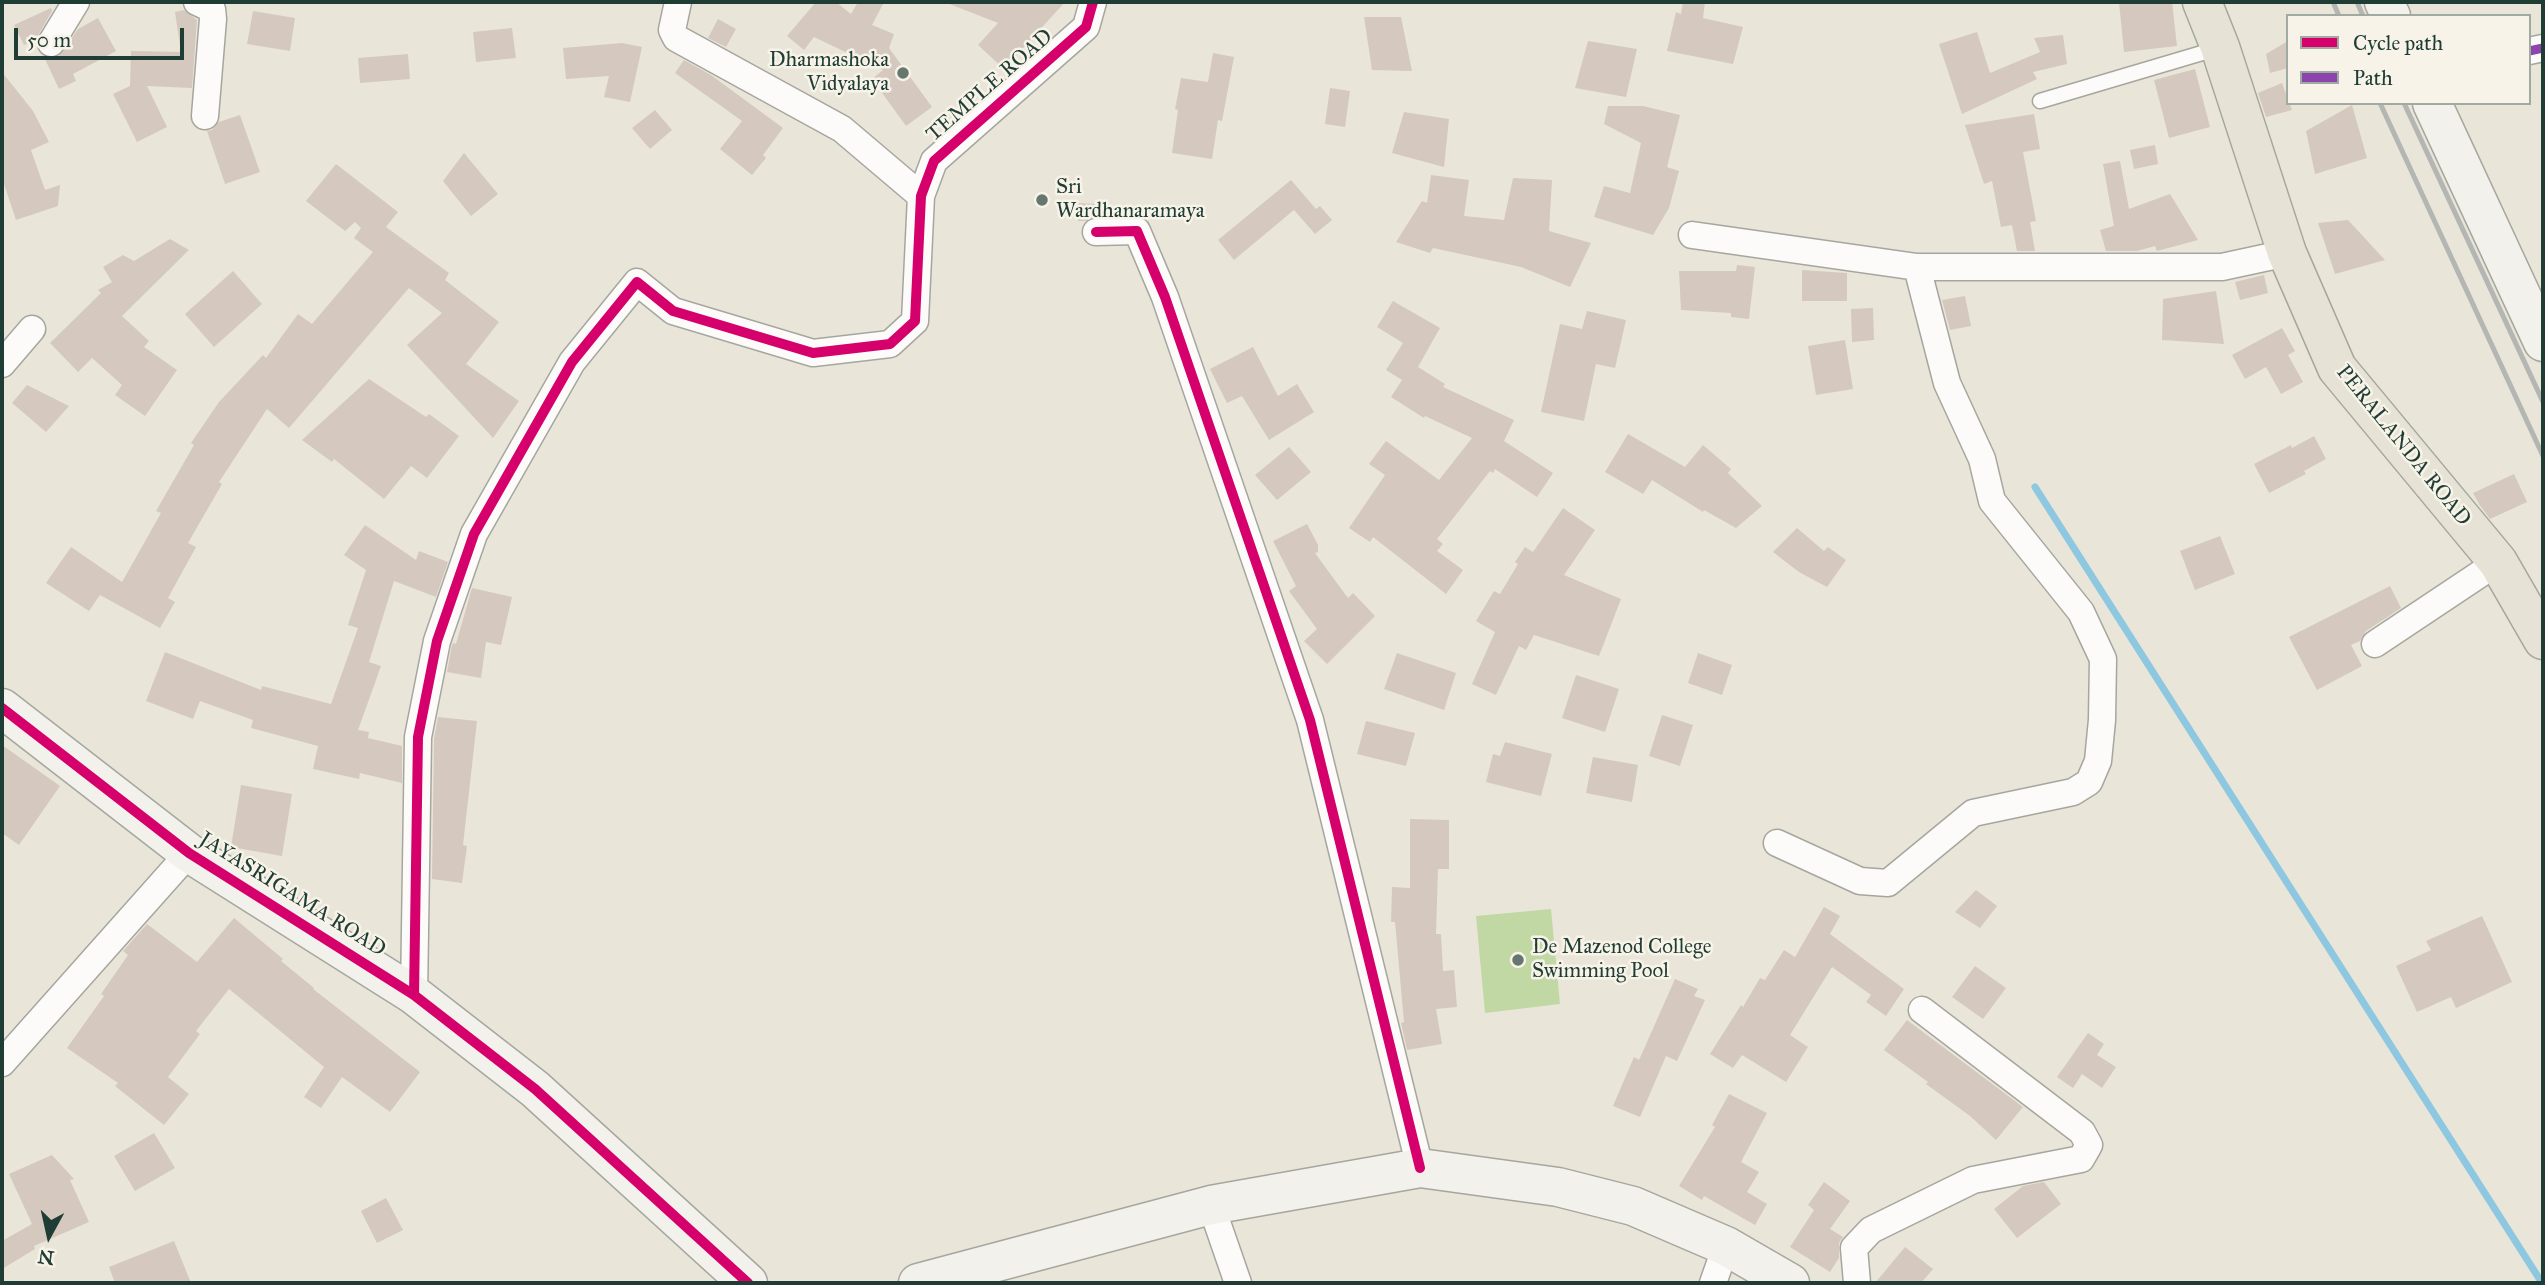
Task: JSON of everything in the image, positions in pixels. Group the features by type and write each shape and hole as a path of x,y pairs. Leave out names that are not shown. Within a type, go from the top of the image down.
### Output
{"main road":[{"name":"PERALANDA ROAD","path":"2202,2 2220,47 2287,253 2337,368 2498,562 2543,640"}],"street":[{"path":"51,43 76,2"},
{"path":"197,2 212,9 213,19 205,116"},
{"path":"678,2 672,30 676,38 842,129 921,196"},
{"name":"TEMPLE ROAD","path":"414,995 418,737 437,640 474,534 572,362 637,282 673,311 813,353 890,344 915,321 921,196 934,161 1086,27 1093,2"},
{"path":"2433,105 2543,342"},
{"path":"1096,232 1137,231 1165,297 1310,720 1420,1168"},
{"path":"1692,235 1917,267 2222,267 2287,253"},
{"path":"1777,843 1860,881 1888,883 1973,813 2073,792 2089,782 2098,761 2103,659 2081,612 1992,501 1982,458 1947,383 1917,267"},
{"path":"2,364 32,329"},
{"path":"2375,644 2498,562"},
{"name":"JAYASRIGAMA ROAD","path":"2,708 189,853 414,995 535,1089 748,1283"},
{"path":"2,1063 189,853"},
{"path":"1857,1283 1854,1248 1871,1230 1973,1180 2081,1159 2089,1145 2082,1132 1922,1010"},
{"path":"918,1283 1211,1205 1420,1168 1558,1187 1633,1206 1726,1246 1790,1283"},
{"path":"1211,1205 1238,1283"},
{"path":"1713,1283 1726,1246"}],"lane":[{"path":"2040,101 2220,47"}],"green space":[{"name":"De Mazenod College Swimming Pool","path":"1551,909 1560,1004 1485,1013 1476,916"}],"building":[{"path":"816,2 836,2 851,14 858,2 884,2 872,25 894,34 889,48 932,107 906,126 872,79 883,70 814,37 804,50 787,36"},
{"path":"1065,2 1004,69 978,45 998,23 947,3"},
{"path":"1683,2 1705,2 1703,18 1743,27 1733,64 1667,51 1676,12 1681,14"},
{"path":"2119,2 2172,2 2177,46 2124,52"},
{"path":"51,8 52,11 36,39 24,45 14,25"},
{"path":"184,10 197,20 192,88 147,86 167,127 137,142 113,94 130,86 131,51 181,52 175,12"},
{"path":"253,11 295,18 290,51 247,44"},
{"path":"1364,17 1401,17 1412,71 1372,70"},
{"path":"98,18 116,51 73,74 76,81 59,89 44,57 51,59 59,56 78,29"},
{"path":"718,19 736,29 726,47 708,38"},
{"path":"512,28 516,58 476,62 473,32"},
{"path":"1977,32 1990,73 2040,52 2034,38 2063,35 2067,64 2033,72 2037,79 1962,114 1939,44"},
{"path":"1588,41 1637,49 1626,97 1575,88"},
{"path":"2286,42 2286,69 2270,73 2266,54"},
{"path":"622,43 642,47 630,102 604,97 609,76 566,79 563,48"},
{"path":"1213,53 1234,57 1222,121 1218,120 1212,159 1172,153 1178,110 1175,109 1181,78 1208,82"},
{"path":"408,54 410,79 360,83 358,58"},
{"path":"684,60 711,75 783,128 763,155 766,158 752,175 720,149 742,121 675,73"},
{"path":"2195,69 2210,127 2169,138 2154,80"},
{"path":"2,72 33,111 49,142 31,150 45,190 60,185 58,206 16,220 2,178"},
{"path":"2282,83 2286,105 2290,105 2292,110 2266,117 2258,93"},
{"path":"1330,88 1350,91 1345,127 1325,124"},
{"path":"2352,105 2367,158 2315,174 2306,131"},
{"path":"1608,106 1643,106 1680,115 1667,167 1679,171 1669,208 1653,235 1594,217 1604,186 1630,193 1641,143 1604,124"},
{"path":"655,110 672,130 650,149 632,128"},
{"path":"1404,112 1449,119 1444,167 1392,153"},
{"path":"2034,114 2040,149 2023,152 2036,221 2030,222 2035,251 2017,251 2012,225 2001,227 1992,181 1984,184 1965,125"},
{"path":"240,115 260,172 225,184 207,131 212,130 219,122"},
{"path":"2155,145 2158,164 2134,169 2130,150"},
{"path":"464,153 498,194 471,216 443,181"},
{"path":"2120,161 2129,209 2170,194 2198,240 2157,251 2155,246 2137,251 2106,251 2100,230 2114,226 2103,164"},
{"path":"336,164 398,212 386,227 449,273 445,280 499,322 466,364 519,401 493,438 407,345 442,313 409,288 289,428 267,409 219,482 222,484 188,543 196,547 168,598 175,602 160,628 100,595 89,611 46,583 71,547 122,582 161,513 156,511 194,445 191,443 219,402 263,355 266,358 298,314 312,324 373,252 354,238 361,228 355,222 345,231 306,201"},
{"path":"1431,175 1469,180 1464,216 1504,220 1513,178 1552,180 1549,231 1591,243 1570,287 1521,267 1433,248 1430,253 1396,242 1422,201 1427,203"},
{"path":"1291,180 1316,209 1320,206 1332,220 1315,234 1294,210 1234,260 1218,240"},
{"path":"1078,203 1097,204 1097,216 1078,221"},
{"path":"2348,220 2385,260 2335,274 2318,223"},
{"path":"170,239 189,250 122,316 149,341 144,347 177,370 145,416 115,395 122,385 92,358 78,372 50,343 101,293 98,290 112,282 103,267 123,255 134,261"},
{"path":"1737,265 1755,267 1749,319 1731,317 1731,313 1681,310 1679,271 1736,271"},
{"path":"1802,270 1847,273 1847,301 1802,301"},
{"path":"233,271 262,304 214,347 185,314"},
{"path":"2264,275 2268,293 2240,300 2235,282"},
{"path":"2216,291 2224,344 2162,340 2163,299"},
{"path":"1965,296 1971,326 1950,330 1942,300"},
{"path":"1393,301 1440,328 1418,367 1445,384 1443,387 1514,420 1504,441 1553,473 1537,497 1495,469 1493,473 1490,471 1437,539 1443,544 1437,551 1463,570 1446,594 1373,537 1370,542 1349,528 1385,475 1369,464 1386,441 1439,480 1472,438 1425,416 1424,418 1391,397 1402,380 1386,370 1403,343 1377,327"},
{"path":"1873,308 1874,340 1852,342 1851,309"},
{"path":"1587,311 1626,320 1615,368 1596,364 1584,421 1541,412 1560,324 1582,329"},
{"path":"2282,328 2295,351 2288,355 2303,382 2281,394 2266,367 2245,379 2232,355"},
{"path":"1845,340 1853,389 1816,395 1808,346"},
{"path":"1253,347 1278,396 1297,384 1314,412 1269,440 1242,396 1227,403 1210,369"},
{"path":"369,379 426,417 429,414 459,436 427,478 411,466 384,499 334,459 332,462 302,440"},
{"path":"27,385 69,406 46,432 12,403"},
{"path":"1628,434 1685,467 1703,445 1731,469 1728,473 1762,506 1736,528 1704,510 1703,512 1652,480 1643,494 1605,472"},
{"path":"2314,436 2326,459 2304,471 2306,474 2269,493 2254,464"},
{"path":"1289,447 1311,472 1277,500 1255,475"},
{"path":"2514,474 2527,502 2490,519 2473,493"},
{"path":"1563,508 1595,530 1564,575 1621,599 1599,656 1534,635 1526,650 1519,646 1496,695 1472,684 1495,632 1476,621 1494,591 1500,594 1525,547 1533,552"},
{"path":"1307,524 1318,545 1318,552 1315,553 1348,598 1353,593 1375,616 1327,664 1304,641 1317,629 1289,591 1296,586 1273,541"},
{"path":"365,525 416,560 419,551 448,562 436,597 394,581 369,662 381,666 358,730 369,732 368,738 402,746 402,783 360,773 359,779 313,769 318,746 251,728 253,720 200,701 193,719 146,701 165,652 261,690 262,686 331,704 358,628 348,625 366,570 344,555"},
{"path":"1797,528 1824,551 1828,547 1846,560 1827,587 1799,572 1773,552"},
{"path":"2220,536 2235,574 2195,590 2180,551"},
{"path":"2390,586 2401,608 2366,631 2360,641 2351,645 2362,666 2317,690 2289,637"},
{"path":"472,588 512,597 501,645 486,642 481,678 447,672 452,645 456,644"},
{"path":"1397,653 1456,673 1444,710 1384,689"},
{"path":"1698,653 1732,665 1722,695 1688,683"},
{"path":"1576,675 1619,689 1605,732 1562,718"},
{"path":"1662,715 1693,725 1680,766 1649,756"},
{"path":"438,717 477,721 463,845 467,846 462,883 432,879 434,739"},
{"path":"1366,721 1415,733 1406,766 1357,754"},
{"path":"1505,742 1552,754 1541,796 1486,782 1493,754 1500,756"},
{"path":"2,745 60,786 19,845 2,833"},
{"path":"1593,757 1638,765 1632,802 1586,793"},
{"path":"241,785 292,794 282,856 231,847"},
{"path":"1410,819 1449,820 1449,869 1438,869 1436,934 1441,934 1443,971 1454,970 1457,1007 1436,1009 1442,1044 1407,1050 1401,1023 1404,1022 1395,922 1391,922 1392,887 1410,888"},
{"path":"1976,890 1997,906 1980,928 1955,912"},
{"path":"1824,907 1840,916 1830,934 1904,989 1886,1016 1866,1002 1871,995 1832,967 1790,1035 1808,1047 1786,1082 1742,1055 1733,1068 1710,1054 1760,978 1765,980 1784,950 1795,957"},
{"path":"2482,916 2512,982 2456,1008 2451,997 2417,1012 2396,966 2431,950 2426,941"},
{"path":"234,918 283,959 281,961 313,989 420,1072 390,1112 342,1077 321,1108 304,1097 324,1067 229,989 196,1031 200,1034 168,1077 189,1094 164,1125 115,1086 118,1083 67,1048 104,996 101,994 128,955 123,951 147,924 197,962"},
{"path":"1975,966 2006,988 1983,1019 1952,997"},
{"path":"1675,979 1698,989 1694,996 1705,1000 1677,1061 1666,1056 1640,1117 1613,1106 1634,1057 1639,1060"},
{"path":"1907,1020 2023,1107 1996,1140 1970,1116 1926,1084 1928,1082 1884,1050"},
{"path":"2088,1033 2104,1044 2097,1055 2116,1067 2102,1088 2082,1074 2073,1088 2057,1077"},
{"path":"1729,1094 1767,1113 1741,1162 1759,1172 1747,1192 1767,1204 1755,1225 1704,1196 1702,1200 1679,1186 1715,1127 1712,1125"},
{"path":"154,1133 175,1168 135,1191 114,1156"},
{"path":"52,1155 74,1179 70,1180 89,1222 34,1246 35,1249 2,1269 2,1241 32,1224 9,1174"},
{"path":"1824,1182 1850,1201 1830,1229 1843,1237 1839,1243 1839,1258 1830,1272 1790,1247 1814,1210 1808,1205"},
{"path":"2044,1182 2061,1204 2017,1238 1994,1209 2023,1186"},
{"path":"386,1198 403,1230 377,1243 361,1211"},
{"path":"174,1241 191,1283 115,1283 109,1267"},
{"path":"1905,1247 1933,1269 1921,1283 1875,1283"}],"waterway":[{"path":"2035,487 2542,1283"}],"railway":[{"path":"2333,2 2338,14"},
{"path":"2357,2 2362,14"},
{"path":"2381,105 2543,456"},
{"path":"2405,105 2543,402"}],"marked path":[{"path":"2531,51 2543,48"}],"cycle path":[{"path":"414,995 418,737 437,641 474,534 572,362 637,282 673,311 813,353 890,344 915,321 921,196 934,161 1086,27 1093,2"},
{"path":"1096,232 1137,231 1165,297 1310,720 1420,1168"},
{"path":"2,708 189,853 414,995 535,1089 748,1283"}],"place":[{"name":"Dharmashoka Vidyalaya","path":"903,73"},
{"name":"Sri Wardhanaramaya","path":"1042,200"},
{"name":"De Mazenod College Swimming Pool","path":"1518,960"}]}
